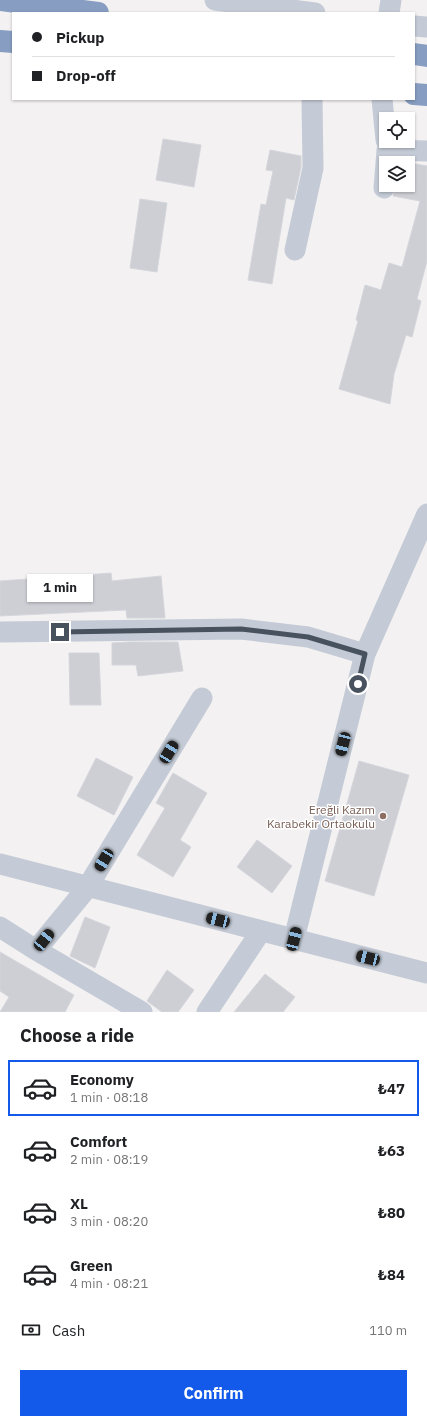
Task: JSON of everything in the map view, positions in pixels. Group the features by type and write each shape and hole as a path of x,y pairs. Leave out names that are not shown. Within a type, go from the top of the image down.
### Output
{"highway":[{"path":"0,0 90,12"},
{"path":"0,41 12,42"},
{"path":"415,53 427,56"},
{"path":"415,94 427,95"}],"street":[{"path":"215,0 307,12"},
{"path":"389,12 391,0"},
{"path":"415,26 427,27"},
{"path":"415,52 427,46"},
{"path":"295,250 313,168 312,100"},
{"path":"382,100 386,151 427,151"},
{"path":"294,939 365,654 427,514"},
{"path":"0,632 241,629 308,637 365,654"},
{"path":"36,950 87,888 202,698"},
{"path":"0,864 87,888 427,973"},
{"path":"0,927 36,950 142,1012"},
{"path":"207,1012 261,931"}],"building":[{"path":"163,139 201,145 194,187 156,180"},
{"path":"270,150 301,156 301,167 294,200 286,198 272,284 248,280 261,204 266,205 273,171 266,170"},
{"path":"415,164 427,166 427,261 417,299 421,301 412,337 406,335 394,374 390,404 339,389 358,321 356,320 365,285 381,290 389,263 402,267 420,201 393,196 394,192 415,192"},
{"path":"140,199 167,203 157,272 130,268"},
{"path":"111,573 112,581 161,576 165,618 127,618 126,610 0,616 0,581"},
{"path":"178,642 183,671 138,676 136,665 112,665 112,643"},
{"path":"69,653 99,653 101,705 70,705"},
{"path":"96,758 133,777 114,815 77,796"},
{"path":"359,761 409,775 374,896 325,881"},
{"path":"173,773 207,793 180,840 191,847 173,877 137,855 165,808 156,803"},
{"path":"257,840 292,866 272,893 237,867"},
{"path":"85,917 110,927 95,968 70,956"},
{"path":"0,952 74,995 65,1012 0,1012 9,997 0,991"},
{"path":"167,970 194,990 178,1012 162,1012 147,1001"},
{"path":"265,974 295,997 283,1012 234,1012"}],"place":[{"name":"Ereğli Kazım Karabekir Ortaokulu","path":"383,816"}],"route":[{"path":"60,632 241,629 308,637 365,654 358,684"}]}
